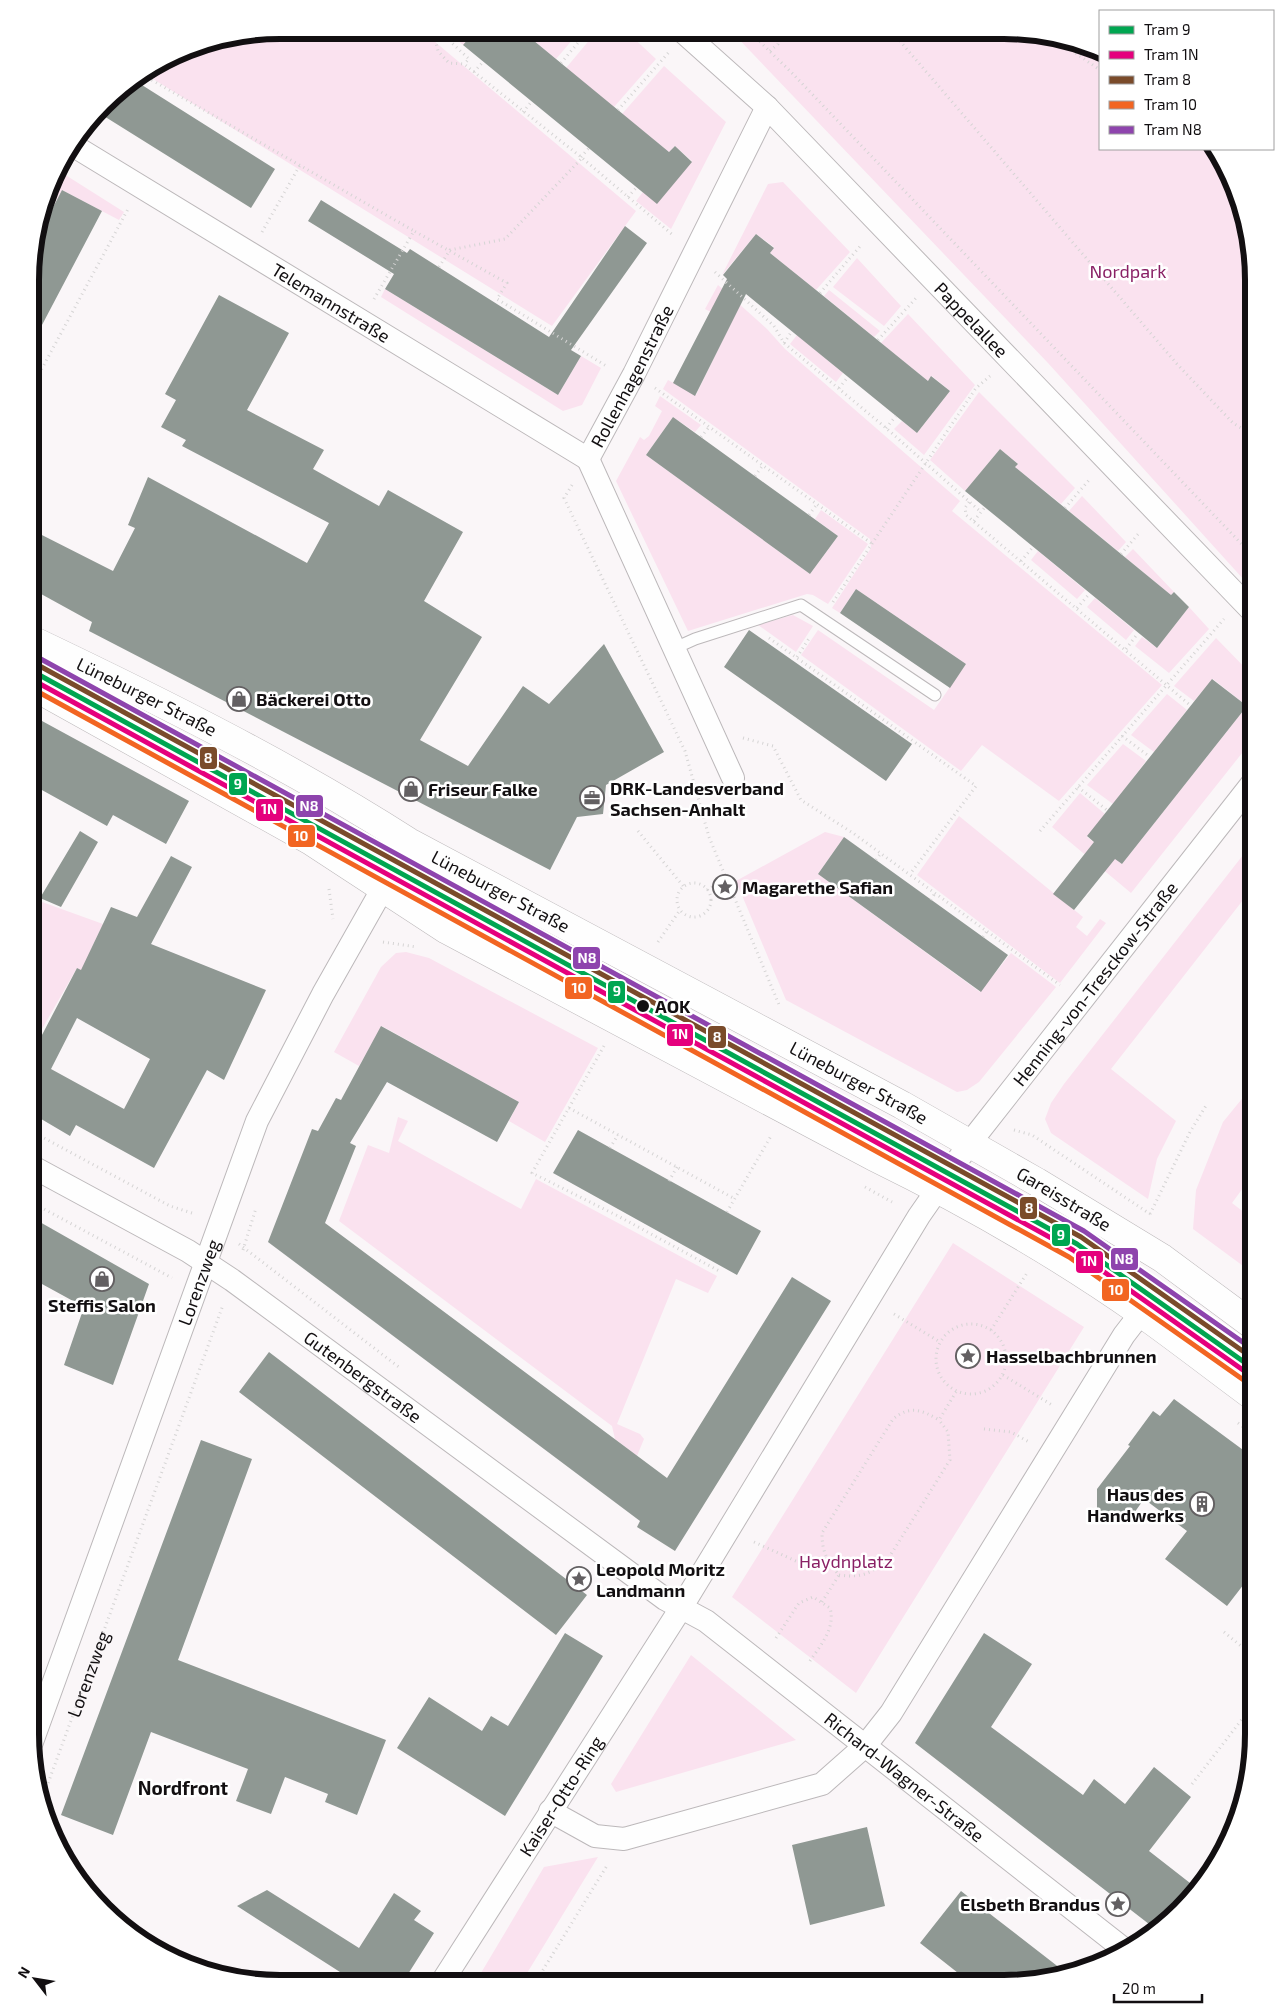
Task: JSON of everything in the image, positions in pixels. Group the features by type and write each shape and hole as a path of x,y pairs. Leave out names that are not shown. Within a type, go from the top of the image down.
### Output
{"main road":[{"name":"Lüneburger Straße","path":"39,643 123,684 336,795 409,842 894,1101 969,1144"},
{"path":"39,689 312,841 456,935 874,1157 938,1188 1009,1228 1141,1313 1245,1390"},
{"name":"Gareisstraße","path":"969,1144 1162,1258 1245,1319"}],"street":[{"name":"Pappelallee","path":"692,39 767,107 1245,604"},
{"name":"Rollenhagenstraße","path":"733,778 588,459 632,377 767,107"},
{"name":"Telemannstraße","path":"78,148 588,459"},
{"name":"Henning-von-Tresckow-Straße","path":"938,1188 969,1144 1245,792"},
{"name":"Lorenzweg","path":"39,1723 260,1114 409,842"},
{"name":"Gutenbergstraße","path":"39,1170 207,1262 664,1599 680,1608"},
{"path":"680,1608 919,1216 938,1188"},
{"path":"550,1811 596,1836 624,1839 822,1784 865,1746 890,1713 1124,1335 1141,1313"},
{"name":"Richard-Wagner-Straße","path":"680,1608 706,1622 1120,1946"},
{"name":"Kaiser-Otto-Ring","path":"446,1975 680,1608"}],"lane":[{"path":"674,648 801,605 936,695"}],"path":[{"path":"435,39 438,51"},
{"path":"448,39 469,59 464,64"},
{"path":"561,63 581,39"},
{"path":"618,110 678,39"},
{"path":"757,39 1245,548"},
{"path":"770,51 778,44 779,39"},
{"path":"898,39 1177,364 1233,423 1245,430"},
{"path":"1068,47 1099,69"},
{"path":"474,72 483,62"},
{"path":"149,77 507,284 496,301 632,377 709,427 872,543"},
{"path":"523,112 532,101"},
{"path":"439,268 450,250 505,239 582,158 589,148"},
{"path":"250,253 300,165"},
{"path":"39,374 140,186"},
{"path":"628,197 637,187"},
{"path":"820,294 879,224"},
{"path":"361,321 414,231"},
{"path":"878,340 932,279"},
{"path":"784,343 792,332"},
{"path":"552,339 555,334"},
{"path":"796,657 976,388 1009,359"},
{"path":"839,389 848,377"},
{"path":"886,428 896,416"},
{"path":"701,437 709,427"},
{"path":"588,459 564,498 684,751 709,837 782,1012"},
{"path":"1065,508 1106,460"},
{"path":"926,462 981,512"},
{"path":"755,476 763,465"},
{"path":"969,502 965,508 966,515 1191,706"},
{"path":"809,515 817,504"},
{"path":"974,521 985,507"},
{"path":"39,518 43,521"},
{"path":"1021,561 1033,546"},
{"path":"1077,608 1090,593"},
{"path":"1040,831 1167,684 1245,608"},
{"path":"748,623 834,683 883,722 976,786 910,874"},
{"path":"1126,649 1138,633"},
{"path":"778,650 781,646"},
{"path":"831,687 834,683"},
{"path":"1122,736 1150,757"},
{"path":"718,746 746,737 773,746 801,800 910,874 1063,987"},
{"path":"1078,787 1108,811"},
{"path":"638,831 684,886"},
{"path":"876,860 881,854"},
{"path":"707,890 726,878"},
{"path":"691,883 700,884 707,890 710,898 709,906 704,914 696,917 687,916 680,910 676,902 678,893 684,886 691,883"},
{"path":"931,900 935,893"},
{"path":"657,943 680,910"},
{"path":"983,937 987,931"},
{"path":"378,950 383,942"},
{"path":"604,1046 532,1174 618,1216 721,1272"},
{"path":"1150,1214 1190,1132 1207,1104"},
{"path":"569,1108 735,1199"},
{"path":"610,1148 618,1135"},
{"path":"727,1212 771,1136"},
{"path":"669,1181 677,1167"},
{"name":"Lorenzweg","path":"242,1253 258,1203"},
{"path":"39,1206 178,1281 197,1289"},
{"path":"991,1330 1029,1268"},
{"name":"Lorenzweg","path":"45,1790 226,1297"},
{"path":"224,1302 232,1308"},
{"path":"894,1314 940,1342"},
{"path":"977,1324 991,1330 1003,1342 1007,1359 1003,1375 991,1389 974,1395 956,1392 945,1383 938,1370 936,1356 940,1342 950,1331 963,1325 977,1324"},
{"path":"1003,1375 1074,1418"},
{"path":"940,1420 956,1392"},
{"path":"913,1409 923,1410 940,1420 948,1432 950,1460 888,1559 877,1569 857,1578 839,1575 827,1561 822,1548 822,1533 893,1419 900,1413 913,1409"},
{"path":"984,1429 1011,1432"},
{"path":"754,1542 798,1562 827,1561"},
{"path":"822,1602 839,1575"},
{"path":"776,1638 799,1603 813,1597 830,1608 833,1618 830,1629 808,1664"},
{"path":"1224,1632 1245,1649"},
{"path":"1192,1784 1245,1716"},
{"path":"540,1975 624,1839"}],"green space":[{"path":"264,39 432,39 636,211 552,326 150,77 188,57 233,43"},
{"path":"456,39 468,39 463,45"},
{"path":"532,39 573,39 556,59"},
{"path":"590,39 635,39 656,59 614,107 566,68"},
{"name":"Nordpark","path":"739,39 1020,39 1051,43 1099,58 1099,150 1207,150 1220,173 1232,202 1241,233 1245,264 1245,581 1048,363"},
{"path":"664,66 726,122 671,229 636,201 643,192 657,203 692,161 675,146 669,152 622,114"},
{"path":"64,174 124,212 119,220 62,190 48,216"},
{"path":"783,182 850,252 816,290 770,253 774,247 756,234 722,275 768,184"},
{"path":"857,258 901,306 884,326 833,287"},
{"path":"718,285 767,329 785,349 960,501 952,511 1162,685 1059,801 982,745 961,771 801,655 818,630 934,710 966,664 856,589 840,613 832,608 871,548 870,539 663,389 668,380 696,395 731,323 705,309"},
{"path":"385,289 558,395 581,356 601,368 582,405 563,411 381,297"},
{"path":"829,290 880,331 874,337 824,296"},
{"path":"908,314 975,385 924,455 894,429 902,421 917,433 950,391 932,376 928,381 881,343"},
{"path":"797,335 843,373 836,382 790,344"},
{"path":"979,392 1075,488 1061,504 1015,467 1018,464 1000,449 965,491 930,460"},
{"path":"660,396 701,425 695,432 673,417 646,455 810,574 838,536 815,519 821,510 868,544 828,604 813,595 807,594 688,631 616,481 640,437 644,440 649,436 662,411 655,406"},
{"path":"1082,496 1126,542 1118,551 1069,511"},
{"path":"1133,549 1174,592 1171,595 1125,557"},
{"path":"1038,551 1085,590 1077,599 1031,560"},
{"path":"1095,598 1134,630 1126,640 1087,607"},
{"path":"1189,607 1209,629 1169,673 1135,646 1142,637 1157,648"},
{"path":"793,615 813,626 796,652 758,625"},
{"path":"1216,638 1245,668 1245,704 1213,679 1194,701 1174,686"},
{"path":"1167,694 1187,710 1154,752 1131,735"},
{"path":"1245,709 1245,749 1131,893 1052,827 1080,793 1105,814 1087,837 1122,864"},
{"path":"1123,744 1146,761 1113,804 1087,785"},
{"path":"959,816 1083,917 1076,927 1087,936 1100,919 1106,923 1060,983 917,875"},
{"path":"825,832 844,837 818,874 980,992 1011,953 1056,987 979,1082 967,1090 957,1092 786,1000 736,881"},
{"path":"1245,853 1245,898 1111,1069 1176,1121 1157,1159 1148,1199 1051,1133 1045,1119 1051,1103"},
{"path":"39,901 103,924 91,949 191,1032 77,968 39,1034"},
{"path":"406,952 429,958 598,1048 545,1142 509,1121 519,1102 382,1026 359,1066 334,1052 381,967 396,953"},
{"path":"1245,1095 1245,1185 1232,1203 1245,1213 1245,1267 1193,1229 1196,1190 1223,1122"},
{"path":"398,1117 408,1121 398,1141 521,1209 536,1179 717,1276 708,1293 676,1279 617,1424 640,1434 644,1439 637,1456 615,1439 612,1426 339,1221 368,1145 389,1153"},
{"name":"Haydnplatz","path":"953,1243 1084,1327 856,1693 732,1597"},
{"path":"691,1655 796,1740 616,1792 611,1784"},
{"path":"598,1857 526,1975 480,1975 544,1867"}],"building":[{"path":"468,39 532,39 669,152 675,146 692,162 657,204 463,45"},
{"path":"140,84 275,169 251,208 103,116"},
{"path":"62,190 102,211 39,331 39,264 46,220"},
{"path":"321,200 407,253 410,249 549,337 625,226 647,243 571,350 581,356 558,395 385,289 394,274 308,221"},
{"path":"756,234 774,248 770,253 928,381 931,376 950,391 917,433 746,294 695,396 673,383 727,279 723,275"},
{"path":"219,295 289,333 247,410 324,450 313,469 379,506 388,490 463,532 424,601 482,637 420,740 468,766 523,686 549,704 604,644 664,752 606,785 603,814 577,817 550,870 89,631 92,622 39,593 39,534 113,571 135,528 128,525 148,477 307,563 329,523 182,446 186,440 161,427 176,400 165,394"},
{"path":"673,417 838,536 810,574 646,455"},
{"path":"1000,449 1018,464 1015,467 1171,595 1174,592 1189,607 1157,648 965,491"},
{"path":"856,589 966,664 950,688 840,613"},
{"path":"749,630 912,744 886,781 724,667"},
{"path":"1212,679 1245,704 1245,709 1122,864 1115,859 1074,910 1053,894 1094,842 1087,836"},
{"path":"39,719 189,801 166,844 113,815 107,826 39,788"},
{"path":"80,831 98,842 61,907 40,898"},
{"path":"844,837 1008,955 981,992 818,874"},
{"path":"171,856 192,867 151,944 266,990 224,1080 207,1070 154,1168 76,1125 70,1136 39,1118 39,1041 77,968 81,970 111,907 137,917","holes":["77,1018 150,1059 124,1109 51,1069"]},
{"path":"381,1026 519,1102 497,1142 387,1082 350,1143 356,1146 325,1223 667,1478 792,1277 831,1301 675,1551 637,1527 640,1521 268,1242 312,1129 318,1131 336,1098 341,1100"},
{"path":"578,1130 761,1231 737,1275 553,1173"},
{"path":"39,1222 149,1284 113,1385 64,1365 84,1307 39,1282"},
{"path":"269,1352 587,1595 556,1635 239,1392"},
{"name":"Haus des Handwerks","path":"1174,1399 1245,1451 1245,1583 1227,1606 1165,1559 1187,1531 1144,1499 1132,1516 1113,1519 1097,1509 1097,1489 1130,1446 1128,1445 1153,1411 1160,1416"},
{"path":"201,1440 252,1459 178,1660 386,1740 357,1815 325,1802 328,1794 285,1777 271,1814 236,1801 248,1769 151,1732 113,1835 61,1815"},
{"path":"565,1633 603,1656 505,1816 397,1748 429,1697 482,1731 491,1716 508,1726"},
{"path":"984,1633 1032,1664 991,1727 1083,1795 1094,1779 1125,1804 1154,1767 1191,1797 1149,1851 1192,1885 1175,1905 1151,1925 915,1743"},
{"path":"867,1827 885,1906 810,1925 792,1845"},
{"path":"267,1890 359,1948 394,1893 421,1911 414,1920 434,1933 407,1975 338,1975 340,1972 237,1906"},
{"path":"961,1891 1060,1968 1020,1975 961,1975 920,1943"}],"tram line":[{"name":"N8","path":"39,658 1084,1231 1245,1344"},
{"name":"8","path":"39,666 1081,1237 1245,1353"},
{"name":"9","path":"39,675 1077,1244 1245,1363"},
{"name":"1N","path":"39,683 1073,1250 1245,1371"},
{"name":"10","path":"39,692 1069,1257 1245,1381"}],"place":[{"name":"Bäckerei Otto","path":"239,699"},
{"name":"Friseur Falke","path":"411,789"},
{"name":"DRK-Landesverband Sachsen-Anhalt","path":"592,798"},
{"name":"Magarethe Safian","path":"725,887"},
{"name":"AOK","path":"643,1006"},
{"name":"Steffis Salon","path":"102,1279"},
{"name":"Hasselbachbrunnen","path":"968,1356"},
{"name":"Haus des Handwerks","path":"1202,1504"},
{"name":"Leopold Moritz Landmann","path":"579,1579"},
{"name":"Elsbeth Brandus","path":"1118,1904"}],"district":[{"name":"Nordfront","path":"183,1787"}]}
